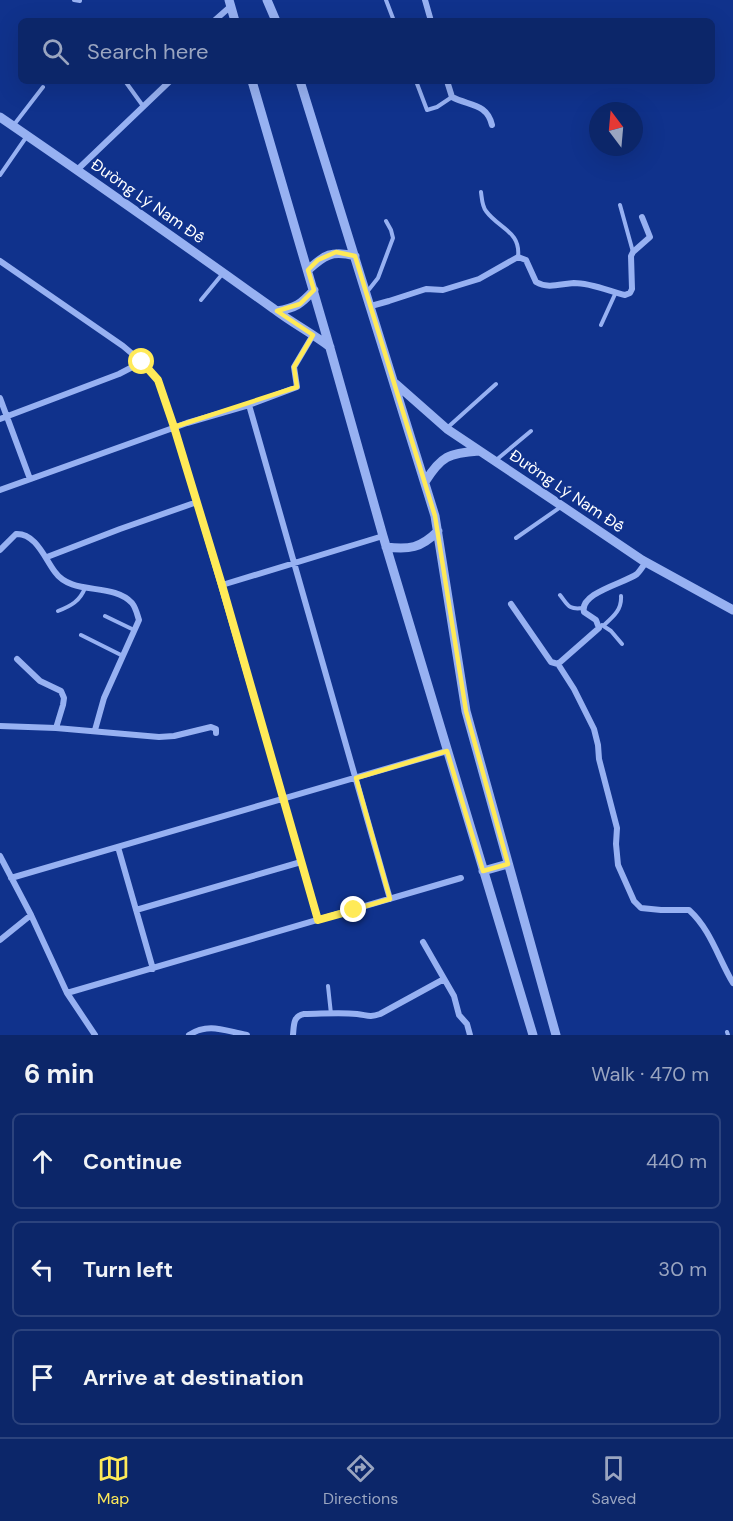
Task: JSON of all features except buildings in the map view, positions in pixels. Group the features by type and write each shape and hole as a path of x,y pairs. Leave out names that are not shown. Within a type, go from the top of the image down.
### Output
{"street":[{"path":"267,0 275,18"},
{"path":"426,0 430,18"},
{"path":"217,18 230,3"},
{"path":"230,3 234,18"},
{"path":"77,170 167,84"},
{"path":"253,84 314,290 386,547 533,1035"},
{"path":"301,84 435,516 466,711 556,1035"},
{"path":"448,84 452,97 485,111 492,125"},
{"name":"Đường Lý Nam Đế","path":"0,117 277,311 314,334 330,348"},
{"path":"370,306 426,289 443,290 479,279 518,257 526,260 536,282 544,286 585,284 626,295 632,290 631,256 650,237 642,217"},
{"path":"308,270 318,260 336,252 355,256"},
{"path":"0,261 123,346 158,380 222,585 318,920"},
{"path":"277,311 292,309 314,290"},
{"path":"0,490 174,427 249,405 297,387 294,367 314,334"},
{"path":"0,419 119,374 142,362"},
{"name":"Đường Lý Nam Đế","path":"394,382 447,429 562,507 646,562 733,610"},
{"path":"0,398 30,479"},
{"path":"249,405 390,899"},
{"path":"425,482 433,468 452,454 479,451"},
{"path":"47,557 197,502"},
{"path":"386,547 412,548 430,539 438,531"},
{"path":"0,550 14,536 24,534 47,557 56,573 68,583 112,593 131,602 136,609 139,620 104,698 95,730"},
{"path":"222,585 383,536"},
{"path":"558,664 601,625 584,612 584,604 593,595 637,574 646,562"},
{"path":"511,603 551,662 558,664 574,689 594,729 599,759 617,828 618,866 634,901 642,908 689,910 713,941 733,983"},
{"path":"17,659 40,681 61,691 64,698 56,728"},
{"path":"0,726 95,730 159,737 174,736 211,727 216,729 216,733"},
{"path":"11,878 447,751"},
{"path":"118,847 153,969"},
{"path":"0,856 32,915 66,993 95,1035"},
{"path":"136,910 301,862"},
{"path":"483,871 508,864"},
{"path":"66,993 461,879"},
{"path":"0,940 32,915"},
{"path":"423,942 454,996 459,1015 467,1024 470,1035"},
{"path":"292,1035 295,1018 298,1015 359,1014 368,1017 380,1014 444,980"},
{"path":"189,1035 210,1027 247,1035"}],"lane":[{"path":"74,0 80,1"},
{"path":"386,0 393,18"},
{"path":"127,84 143,106"},
{"path":"417,84 427,110 437,107 452,97"},
{"path":"13,126 43,87"},
{"path":"0,175 27,136"},
{"path":"481,192 485,210 516,239 519,248 518,257"},
{"path":"620,205 633,252"},
{"path":"366,293 378,278 393,238 386,221"},
{"path":"201,300 224,272"},
{"path":"601,326 616,292"},
{"path":"447,429 496,384"},
{"path":"495,461 531,431"},
{"path":"516,538 562,507"},
{"path":"58,611 74,604 82,595 85,587"},
{"path":"560,595 570,608 583,608"},
{"path":"621,596 617,613 601,625 611,631 622,644"},
{"path":"105,616 135,631"},
{"path":"81,635 123,656"},
{"path":"328,986 331,1014"}],"highlighted area":[{"path":"336,252 355,256 435,516 466,711 508,864 483,871 447,751 356,778 390,899 318,920 174,427 297,387 294,367 313,335 277,311 300,304 314,290 308,270 318,260"}],"route":[{"path":"142,362 158,380 174,427 318,920 354,910"}]}
